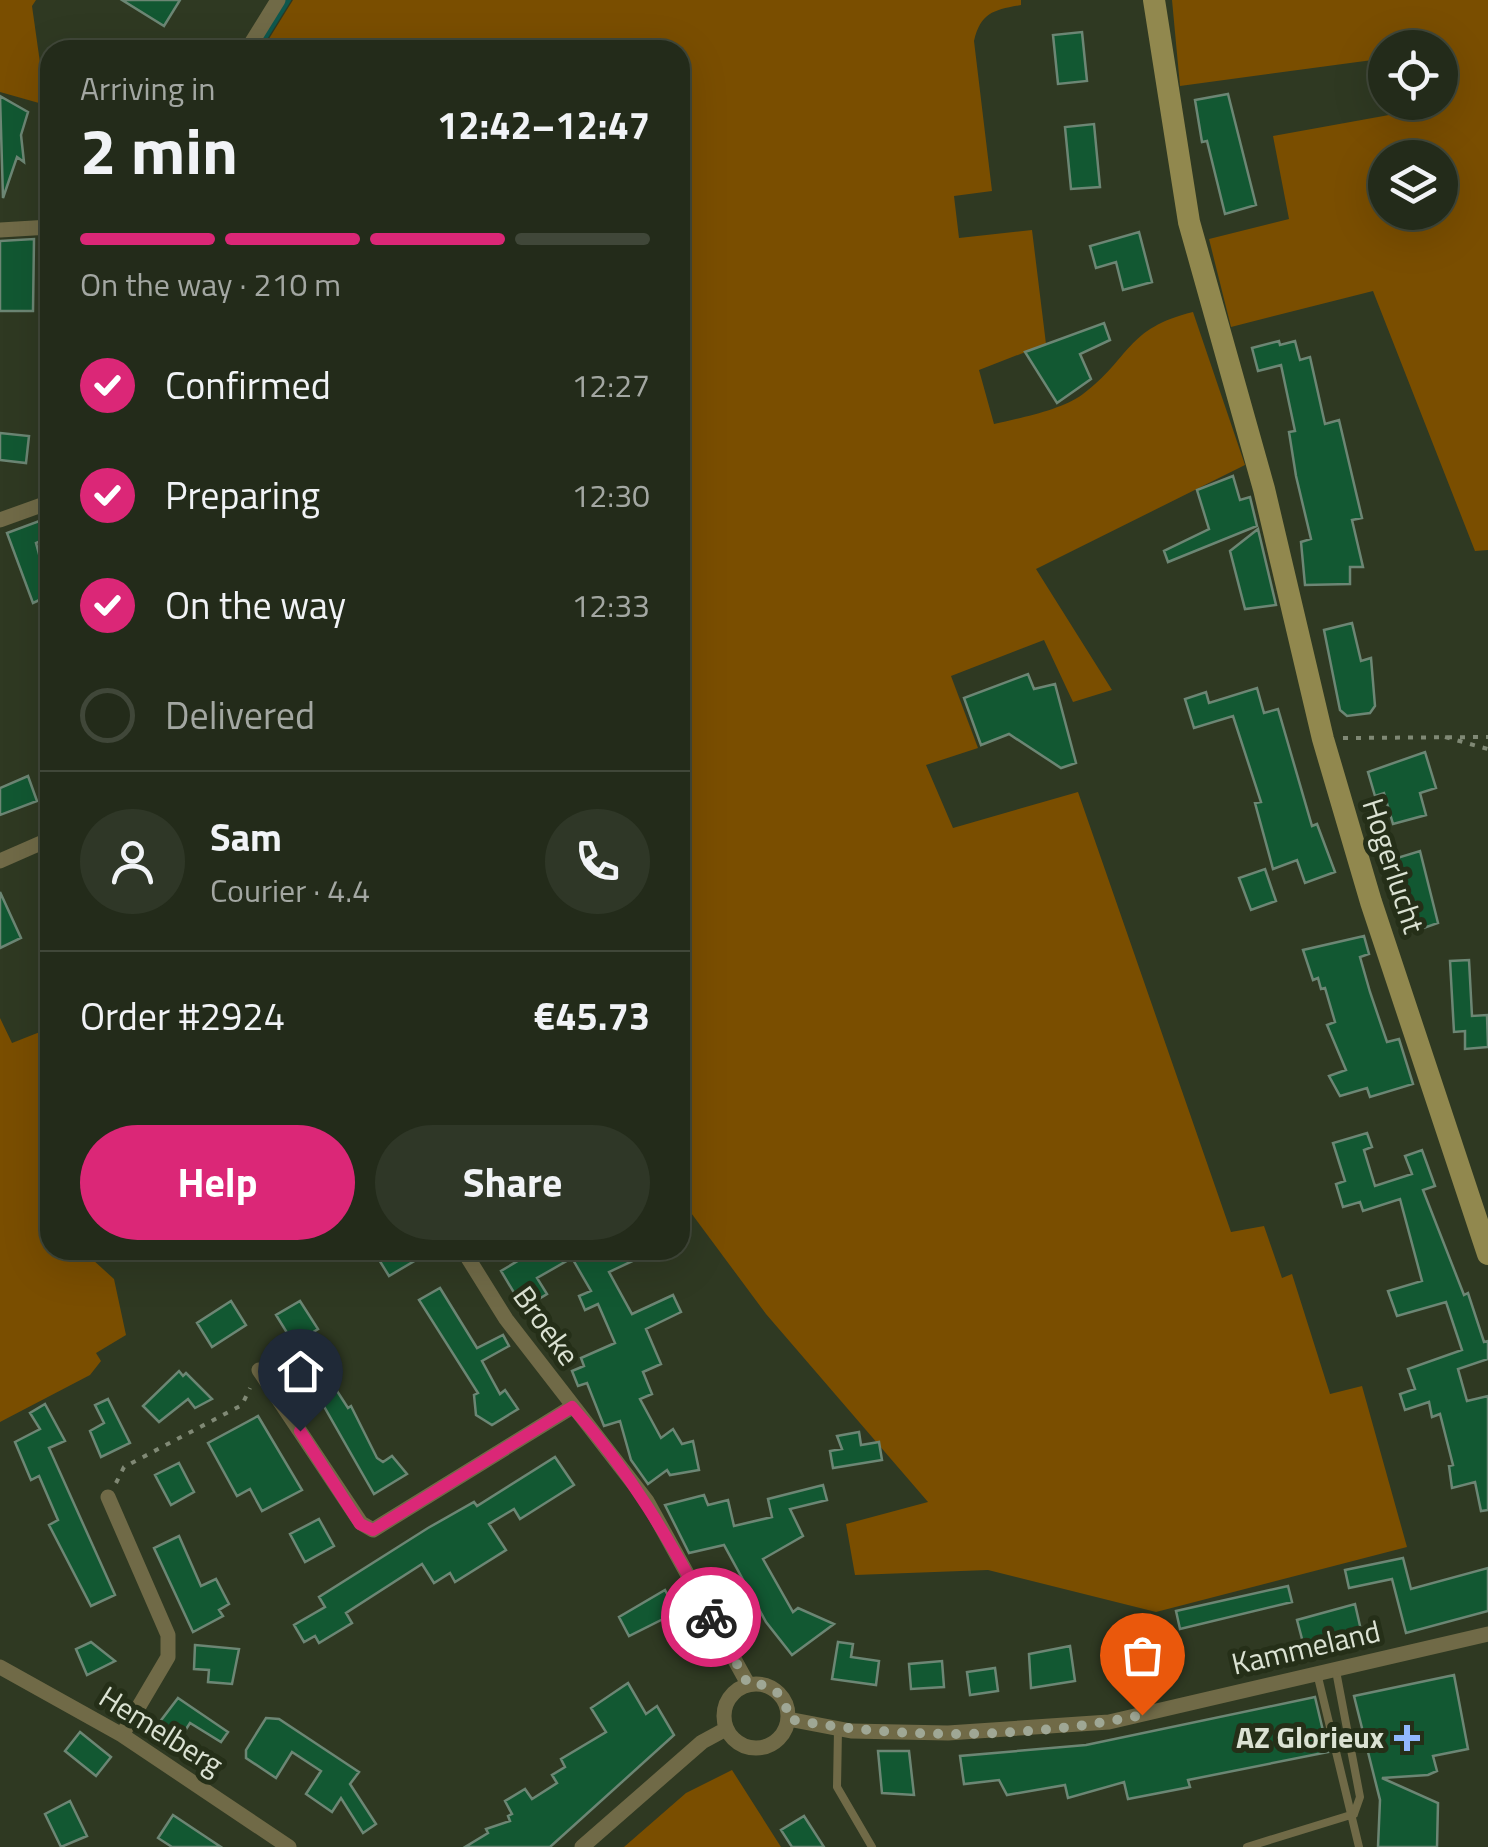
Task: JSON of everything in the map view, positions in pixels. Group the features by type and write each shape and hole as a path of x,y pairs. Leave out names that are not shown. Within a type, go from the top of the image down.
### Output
{"street":[{"path":"253,40 278,0"},
{"name":"Hogerlucht","path":"1154,0 1177,164 1219,335 1264,489 1323,739 1371,902 1488,1254"},
{"path":"0,230 40,227"},
{"path":"0,520 40,506"},
{"path":"0,862 40,844"},
{"name":"Broeke","path":"469,1260 506,1319 572,1407 612,1450 647,1501 748,1684 775,1690 786,1703 788,1719"},
{"path":"259,1370 360,1524 373,1530 572,1407"},
{"path":"108,1497 168,1635 168,1657 122,1735"},
{"name":"Kammeland","path":"788,1719 838,1728 948,1733 1109,1722 1488,1634"},
{"name":"Hemelberg","path":"0,1667 122,1735 289,1847"},
{"path":"748,1684 726,1703 726,1730 738,1744 760,1749 779,1739 788,1719"},
{"path":"582,1847 702,1742 726,1730"}],"lane":[{"path":"1336,1667 1360,1796 1354,1814"},
{"path":"1317,1672 1344,1798 1354,1814 1359,1847"},
{"path":"838,1728 837,1787 872,1847"},
{"path":"1247,1847 1354,1814"}],"path":[{"path":"1440,735 1488,749"},
{"path":"1323,739 1488,737"},
{"path":"124,1468 242,1406"}],"shaded area":[{"path":"0,0 36,0 32,6 40,63 40,103 0,92"},
{"path":"293,0 1021,0 1021,5 985,18 974,41 992,191 954,196 959,238 1032,230 1046,344 979,370 994,424 1074,400 1141,336 1193,312 1245,465 1036,569 1112,690 1073,702 1044,640 951,676 978,748 926,765 953,828 1078,792 1231,1232 1264,1226 1282,1278 1292,1274 1330,1394 1362,1386 1407,1547 1156,1612 988,1570 855,1575 846,1524 928,1502 766,1314 690,1211 690,40 268,40"},
{"path":"1172,0 1488,0 1488,550 1475,551 1373,291 1231,327 1209,239 1289,219 1273,136 1368,119 1458,120 1458,30 1368,30 1368,61 1180,86"},
{"path":"0,1018 12,1043 40,1032 40,1260 93,1260 114,1279 126,1335 96,1353 101,1361 90,1375 0,1422"},
{"path":"732,1770 781,1847 624,1847 686,1793"}],"building":[{"path":"122,0 180,0 164,26"},
{"path":"1082,32 1087,81 1058,84 1053,35"},
{"path":"1228,94 1256,205 1225,214 1207,141 1202,142 1195,100"},
{"path":"0,96 28,112 21,135 24,162 17,157 3,198"},
{"path":"1094,124 1100,187 1071,189 1065,127"},
{"path":"1139,232 1152,282 1123,290 1116,262 1096,268 1090,246"},
{"path":"34,239 33,311 0,311 0,241"},
{"path":"1104,323 1110,340 1080,354 1091,379 1057,403 1025,352"},
{"path":"1279,341 1280,345 1295,341 1300,360 1310,357 1325,424 1339,420 1362,518 1352,520 1363,567 1350,567 1350,584 1305,585 1301,542 1311,539 1296,476 1289,432 1295,431 1281,365 1258,371 1252,348"},
{"path":"0,433 29,436 26,463 0,460"},
{"path":"1233,476 1240,500 1250,497 1257,526 1168,562 1164,551 1209,529 1197,490"},
{"path":"40,521 40,541 36,543 40,600 33,603 7,533"},
{"path":"1258,529 1276,605 1245,609 1230,551"},
{"path":"1352,623 1361,661 1371,658 1375,706 1370,713 1347,716 1340,710 1324,630"},
{"path":"1028,674 1034,689 1055,684 1076,763 1061,768 1009,734 981,745 964,698"},
{"path":"1257,688 1264,713 1278,709 1312,826 1317,824 1335,872 1305,883 1297,860 1273,869 1255,803 1261,802 1233,716 1194,728 1185,699 1206,692 1209,703"},
{"path":"1425,752 1436,788 1420,793 1426,815 1393,824 1384,793 1375,796 1368,772"},
{"path":"28,776 37,801 0,815 0,788"},
{"path":"1420,851 1438,923 1418,930 1395,878 1402,875 1397,858"},
{"path":"1265,869 1276,901 1251,910 1239,878"},
{"path":"0,892 21,938 0,948"},
{"path":"1364,936 1369,954 1360,957 1370,992 1387,1042 1399,1039 1413,1084 1370,1097 1367,1088 1340,1096 1329,1076 1346,1070 1327,1025 1335,1022 1325,988 1321,989 1318,978 1313,980 1303,950"},
{"path":"1469,960 1472,1016 1487,1015 1488,1047 1465,1049 1465,1031 1454,1032 1450,961"},
{"path":"1367,1133 1372,1147 1364,1150 1375,1186 1412,1174 1405,1156 1422,1150 1435,1186 1423,1190 1464,1295 1468,1293 1484,1342 1488,1341 1488,1359 1458,1369 1467,1401 1488,1396 1488,1510 1481,1511 1475,1482 1452,1488 1449,1466 1453,1465 1440,1414 1432,1417 1429,1402 1405,1410 1400,1394 1415,1389 1408,1369 1462,1350 1446,1302 1397,1316 1388,1291 1422,1281 1400,1199 1363,1211 1360,1202 1343,1207 1336,1184 1345,1181 1333,1143"},
{"path":"379,1260 416,1260 389,1276"},
{"path":"519,1260 568,1260 537,1278 547,1294 532,1303 525,1291 516,1296 501,1271"},
{"path":"573,1260 635,1260 609,1272 632,1314 673,1295 681,1312 646,1329 661,1364 643,1372 652,1394 640,1399 661,1438 673,1429 682,1444 693,1441 699,1470 670,1475 667,1470 648,1484 631,1460 620,1421 604,1426 587,1383 578,1386 572,1371 584,1366 581,1358 615,1343 598,1304 585,1310 579,1296 591,1291"},
{"path":"440,1288 477,1348 503,1335 509,1346 482,1361 500,1394 505,1390 518,1409 492,1425 476,1415 474,1395 478,1393 419,1300"},
{"path":"231,1301 246,1325 212,1347 197,1323"},
{"path":"300,1301 318,1329 294,1344 276,1315"},
{"path":"317,1360 348,1408 351,1406 377,1458 383,1462 392,1456 407,1474 374,1494 318,1396 314,1398 297,1374"},
{"path":"179,1371 183,1376 186,1373 212,1399 195,1408 188,1399 159,1422 143,1406"},
{"path":"108,1399 130,1443 101,1457 90,1431 104,1423 95,1405"},
{"path":"45,1404 65,1441 49,1448 115,1595 91,1606 49,1525 58,1520 39,1476 31,1480 15,1442 40,1429 30,1413"},
{"path":"258,1416 302,1490 262,1511 250,1489 237,1496 208,1443"},
{"path":"859,1432 861,1445 879,1442 882,1460 833,1468 830,1451 842,1449 837,1436"},
{"path":"555,1457 574,1485 520,1519 514,1509 489,1524 506,1550 455,1582 450,1573 434,1583 422,1564 346,1613 352,1623 319,1643 315,1636 304,1642 294,1625 325,1607 319,1597 428,1528 474,1502 477,1506"},
{"path":"179,1463 194,1492 171,1505 155,1475"},
{"path":"823,1485 827,1500 790,1509 803,1536 763,1559 793,1612 798,1608 834,1624 792,1655 766,1622 724,1545 689,1553 665,1505 704,1495 708,1505 728,1500 734,1526 772,1517 768,1499"},
{"path":"319,1519 334,1546 305,1562 290,1534"},
{"path":"179,1536 201,1586 216,1579 229,1604 219,1610 223,1616 193,1632 154,1548"},
{"path":"1403,1558 1411,1589 1488,1568 1488,1611 1406,1633 1392,1579 1349,1588 1345,1570"},
{"path":"1288,1586 1292,1602 1180,1629 1176,1611"},
{"path":"665,1590 677,1612 629,1636 619,1617"},
{"path":"1355,1604 1363,1639 1306,1654 1297,1620"},
{"path":"91,1642 115,1661 87,1675 76,1649"},
{"path":"838,1642 853,1644 851,1657 879,1661 876,1685 832,1679"},
{"path":"1151,1643 1158,1671 1116,1681 1110,1651"},
{"path":"195,1645 239,1649 232,1684 208,1682 209,1670 194,1669"},
{"path":"1070,1646 1075,1681 1031,1688 1029,1654"},
{"path":"942,1661 944,1687 911,1689 909,1664"},
{"path":"995,1668 998,1691 970,1695 967,1672"},
{"path":"1454,1675 1468,1749 1433,1756 1437,1771 1428,1775 1382,1778 1438,1803 1437,1847 1378,1847 1380,1800 1354,1696"},
{"path":"628,1683 646,1714 657,1706 674,1735 550,1847 465,1847 488,1833 486,1829 510,1821 508,1816 512,1814 505,1801 525,1789 532,1799 557,1783 552,1775 565,1767 561,1759 606,1732 591,1708"},
{"path":"1315,1697 1328,1752 1188,1780 1190,1787 1128,1799 1124,1782 1068,1798 1065,1785 1007,1795 999,1780 964,1784 960,1756 1086,1745"},
{"path":"178,1698 228,1732 221,1742 190,1723 181,1737 159,1723"},
{"path":"266,1718 279,1719 359,1772 350,1784 376,1824 363,1833 341,1798 332,1812 306,1794 321,1771 292,1752 276,1778 246,1758 246,1750"},
{"path":"80,1732 111,1757 96,1776 65,1751"},
{"path":"878,1751 909,1751 914,1795 882,1793"},
{"path":"70,1801 87,1836 61,1847 45,1814"},
{"path":"173,1815 221,1847 172,1847 158,1838"},
{"path":"804,1816 824,1847 792,1847 781,1830"}],"waterway":[{"path":"263,40 288,0"}],"way so far":[{"path":"711,1617 748,1684 775,1690 786,1703 788,1719 852,1731 948,1733 1038,1729 1142,1715"}],"place":[{"name":"AZ Glorieux","path":"1407,1738"}],"route":[{"path":"300,1431 360,1524 373,1530 572,1407 612,1450 647,1501 711,1617"}]}
